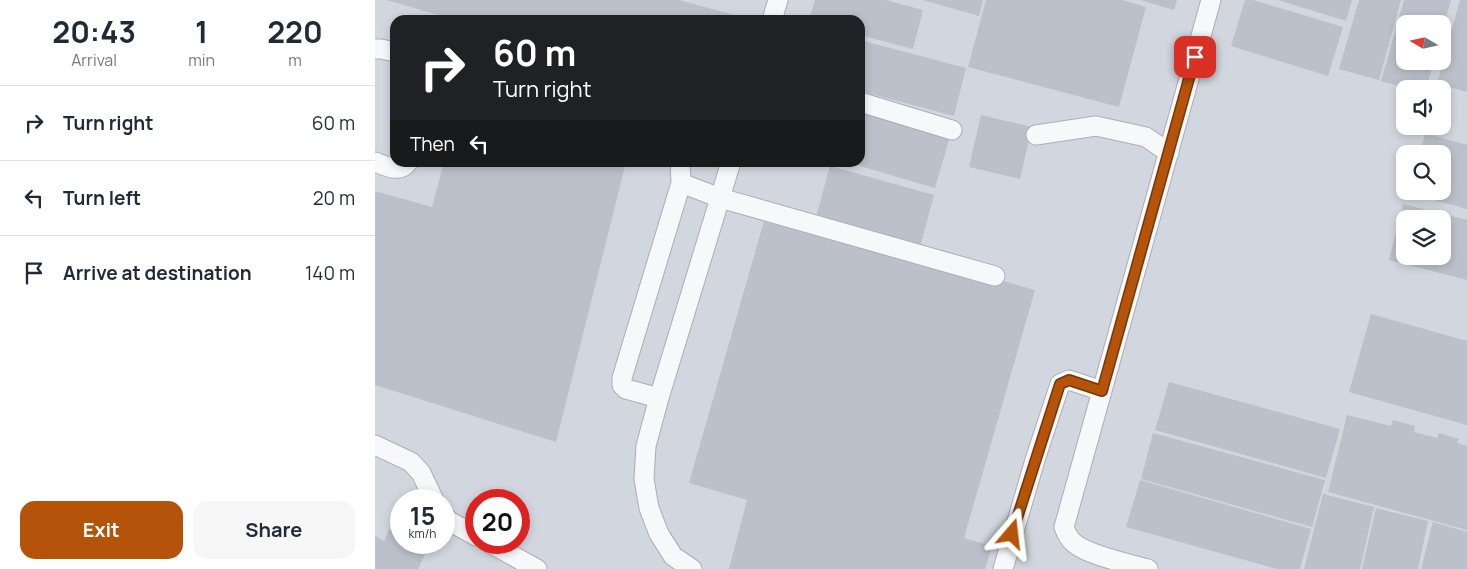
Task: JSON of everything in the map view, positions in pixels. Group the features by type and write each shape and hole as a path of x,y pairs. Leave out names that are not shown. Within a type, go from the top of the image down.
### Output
{"lane":[{"path":"773,15 777,0"},
{"path":"1148,569 1094,553 1075,544 1068,537 1064,527 1211,0"},
{"path":"375,50 390,51"},
{"path":"865,104 952,130"},
{"path":"1036,135 1096,126 1146,137 1169,152"},
{"path":"375,162 390,167"},
{"path":"391,167 398,169 405,167"},
{"path":"659,398 626,389 622,385 622,378 681,183 680,167"},
{"path":"692,569 673,556 659,534 649,508 644,479 646,446 729,167"},
{"path":"681,183 720,198 995,276"},
{"path":"1003,569 1032,469 1060,384 1069,380 1102,391"},
{"path":"375,445 411,462 421,473 429,489"},
{"path":"510,554 537,569"}],"shaded area":[{"path":"375,0 1467,0 1467,569 375,569"}],"building":[{"path":"387,0 679,0 734,15 438,15"},
{"path":"815,0 886,0 923,10 913,49 865,36 865,15 810,15"},
{"path":"923,0 983,0 979,16"},
{"path":"986,0 1123,0 1146,7 1119,107 968,67"},
{"path":"1140,0 1177,0 1174,10"},
{"path":"1245,0 1253,0 1343,27 1328,76 1231,46"},
{"path":"1278,0 1352,0 1346,21"},
{"path":"1359,0 1401,0 1379,80 1339,69"},
{"path":"1404,0 1451,0 1447,15 1400,15"},
{"path":"1460,0 1467,0 1467,92 1451,88 1451,80 1438,80 1441,70 1451,70 1451,33"},
{"path":"1396,28 1396,70 1431,70 1429,80 1396,80 1396,85 1381,81"},
{"path":"865,41 966,68 954,116 865,92"},
{"path":"865,108 951,133 935,188 864,167"},
{"path":"981,115 1032,127 1020,179 969,167"},
{"path":"1425,135 1432,135 1467,145 1467,209 1435,200 1451,200 1451,145 1422,145"},
{"path":"443,167 625,167 556,442 375,385 375,191 432,207"},
{"path":"830,167 934,195 919,251 815,221"},
{"path":"1403,204 1427,210 1402,210"},
{"path":"766,214 1035,290 964,538 992,546 985,569 729,569 747,500 689,483"},
{"path":"1451,216 1467,220 1467,280 1408,265 1451,265"},
{"path":"1396,232 1396,262 1389,260"},
{"path":"1371,314 1467,341 1467,425 1349,392"},
{"path":"1169,382 1340,429 1326,478 1155,430"},
{"path":"1347,415 1391,426 1393,420 1415,426 1414,432 1437,438 1439,433 1459,439 1457,443 1467,446 1467,530 1328,492"},
{"path":"1153,433 1325,480 1312,527 1141,479"},
{"path":"1140,480 1311,529 1300,569 1277,569 1126,527"},
{"path":"1323,494 1374,507 1360,569 1304,569"},
{"path":"1376,508 1428,521 1418,569 1362,569"},
{"path":"1433,522 1467,532 1467,569 1421,569"},
{"path":"389,529 390,554 425,554 418,569 375,569 375,536 384,541"}],"route":[{"path":"1012,534 1055,394 1060,384 1069,380 1102,391 1195,57"}]}
